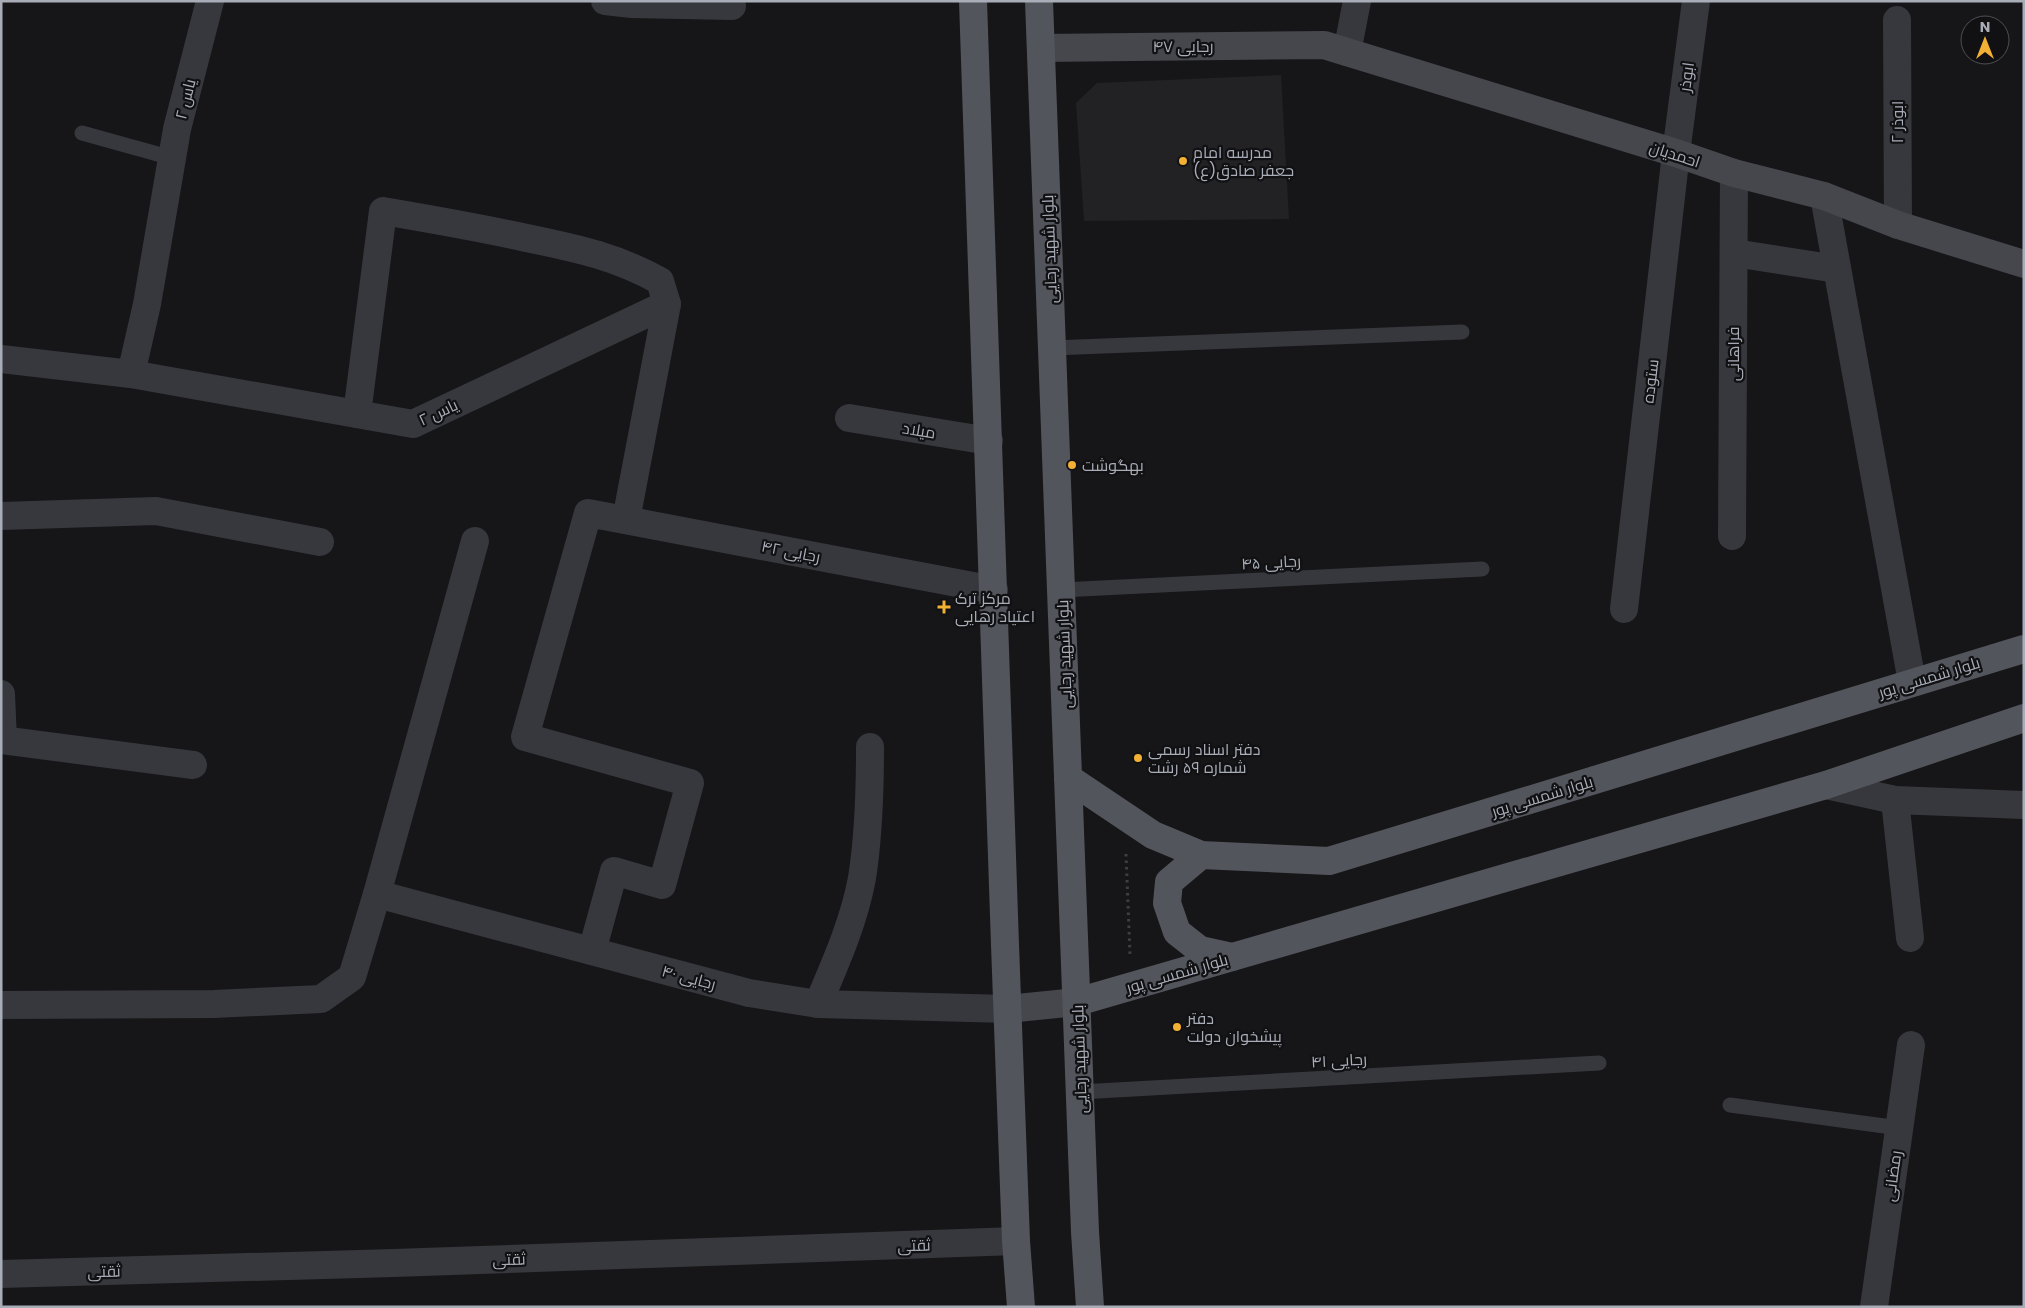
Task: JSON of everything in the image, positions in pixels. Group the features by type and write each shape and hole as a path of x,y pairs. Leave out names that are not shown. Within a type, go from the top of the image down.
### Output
{"main road":[{"path":"973,1 1016,1241 1021,1307"},
{"name":"بلوار شهید رجایی","path":"1039,1 1080,1092 1090,1307"},
{"name":"بلوار شمسی پور","path":"1068,778 1153,835 1200,855 1329,861 2024,649"},
{"name":"بلوار شمسی پور","path":"1077,1002 1826,785 2024,718"},
{"path":"1200,855 1169,882 1167,903 1177,932 1200,950 1233,957"}],"street":[{"name":"یاس ۲","path":"131,374 147,304 177,130 210,1"},
{"path":"605,1 632,4 731,4"},
{"path":"1336,49 1357,1"},
{"name":"ابوذر","path":"1676,153 1696,1"},
{"name":"ابوذر ۲","path":"1897,20 1898,225"},
{"name":"رجایی ۴۷","path":"1041,48 1336,49"},
{"name":"احمدیان","path":"1336,49 1676,153 1734,173 1824,196 1898,225 2024,264"},
{"name":"ستوده","path":"1624,609 1676,153"},
{"name":"فراهانی","path":"1732,536 1734,173"},
{"path":"1824,196 1912,682"},
{"path":"357,414 383,211 468,225 587,250 634,267 660,282 667,304 626,520"},
{"path":"1734,253 1837,269"},
{"name":"یاس ۲","path":"1,359 131,374 413,424 667,304"},
{"name":"میلاد","path":"849,418 989,441"},
{"path":"1,516 156,511 320,542"},
{"name":"رجایی ۴۲","path":"592,951 614,872 662,885 690,783 525,737 588,512 994,590"},
{"path":"1,1006 214,1004 321,999 352,977 377,894 475,540"},
{"path":"1,694 2,740 193,766"},
{"path":"818,1004 844,943 862,879 870,814 870,748"},
{"path":"1826,785 1895,800 2024,805"},
{"path":"1895,800 1910,938"},
{"name":"رجایی ۴۰","path":"377,894 749,993 818,1004 1008,1009"},
{"path":"1008,1009 1077,1002"},
{"name":"رمضانی","path":"1874,1307 1911,1045"},
{"name":"ثقتی","path":"1,1274 394,1264 1016,1241"}],"lane":[{"path":"82,133 172,158"},
{"path":"1052,348 1462,332"},
{"name":"رجایی ۴۵","path":"1061,590 1482,569"},
{"name":"رجایی ۴۱","path":"1080,1092 1599,1063"},
{"path":"1730,1105 1899,1128"}],"path":[{"path":"1125,816 1132,986"}],"shaded area":[{"name":"مدرسه امام جعفر صادق(ع)","path":"1281,75 1289,219 1084,221 1076,103 1097,83"}],"place":[{"name":"مدرسه امام جعفر صادق(ع)","path":"1183,161"},
{"name":"بهگوشت","path":"1072,465"},
{"name":"مرکز ترک اعتیاد رهایی","path":"944,607"},
{"name":"دفتر اسناد رسمی شماره ۵۹ رشت","path":"1138,758"},
{"name":"دفتر پیشخوان دولت","path":"1177,1027"}]}
